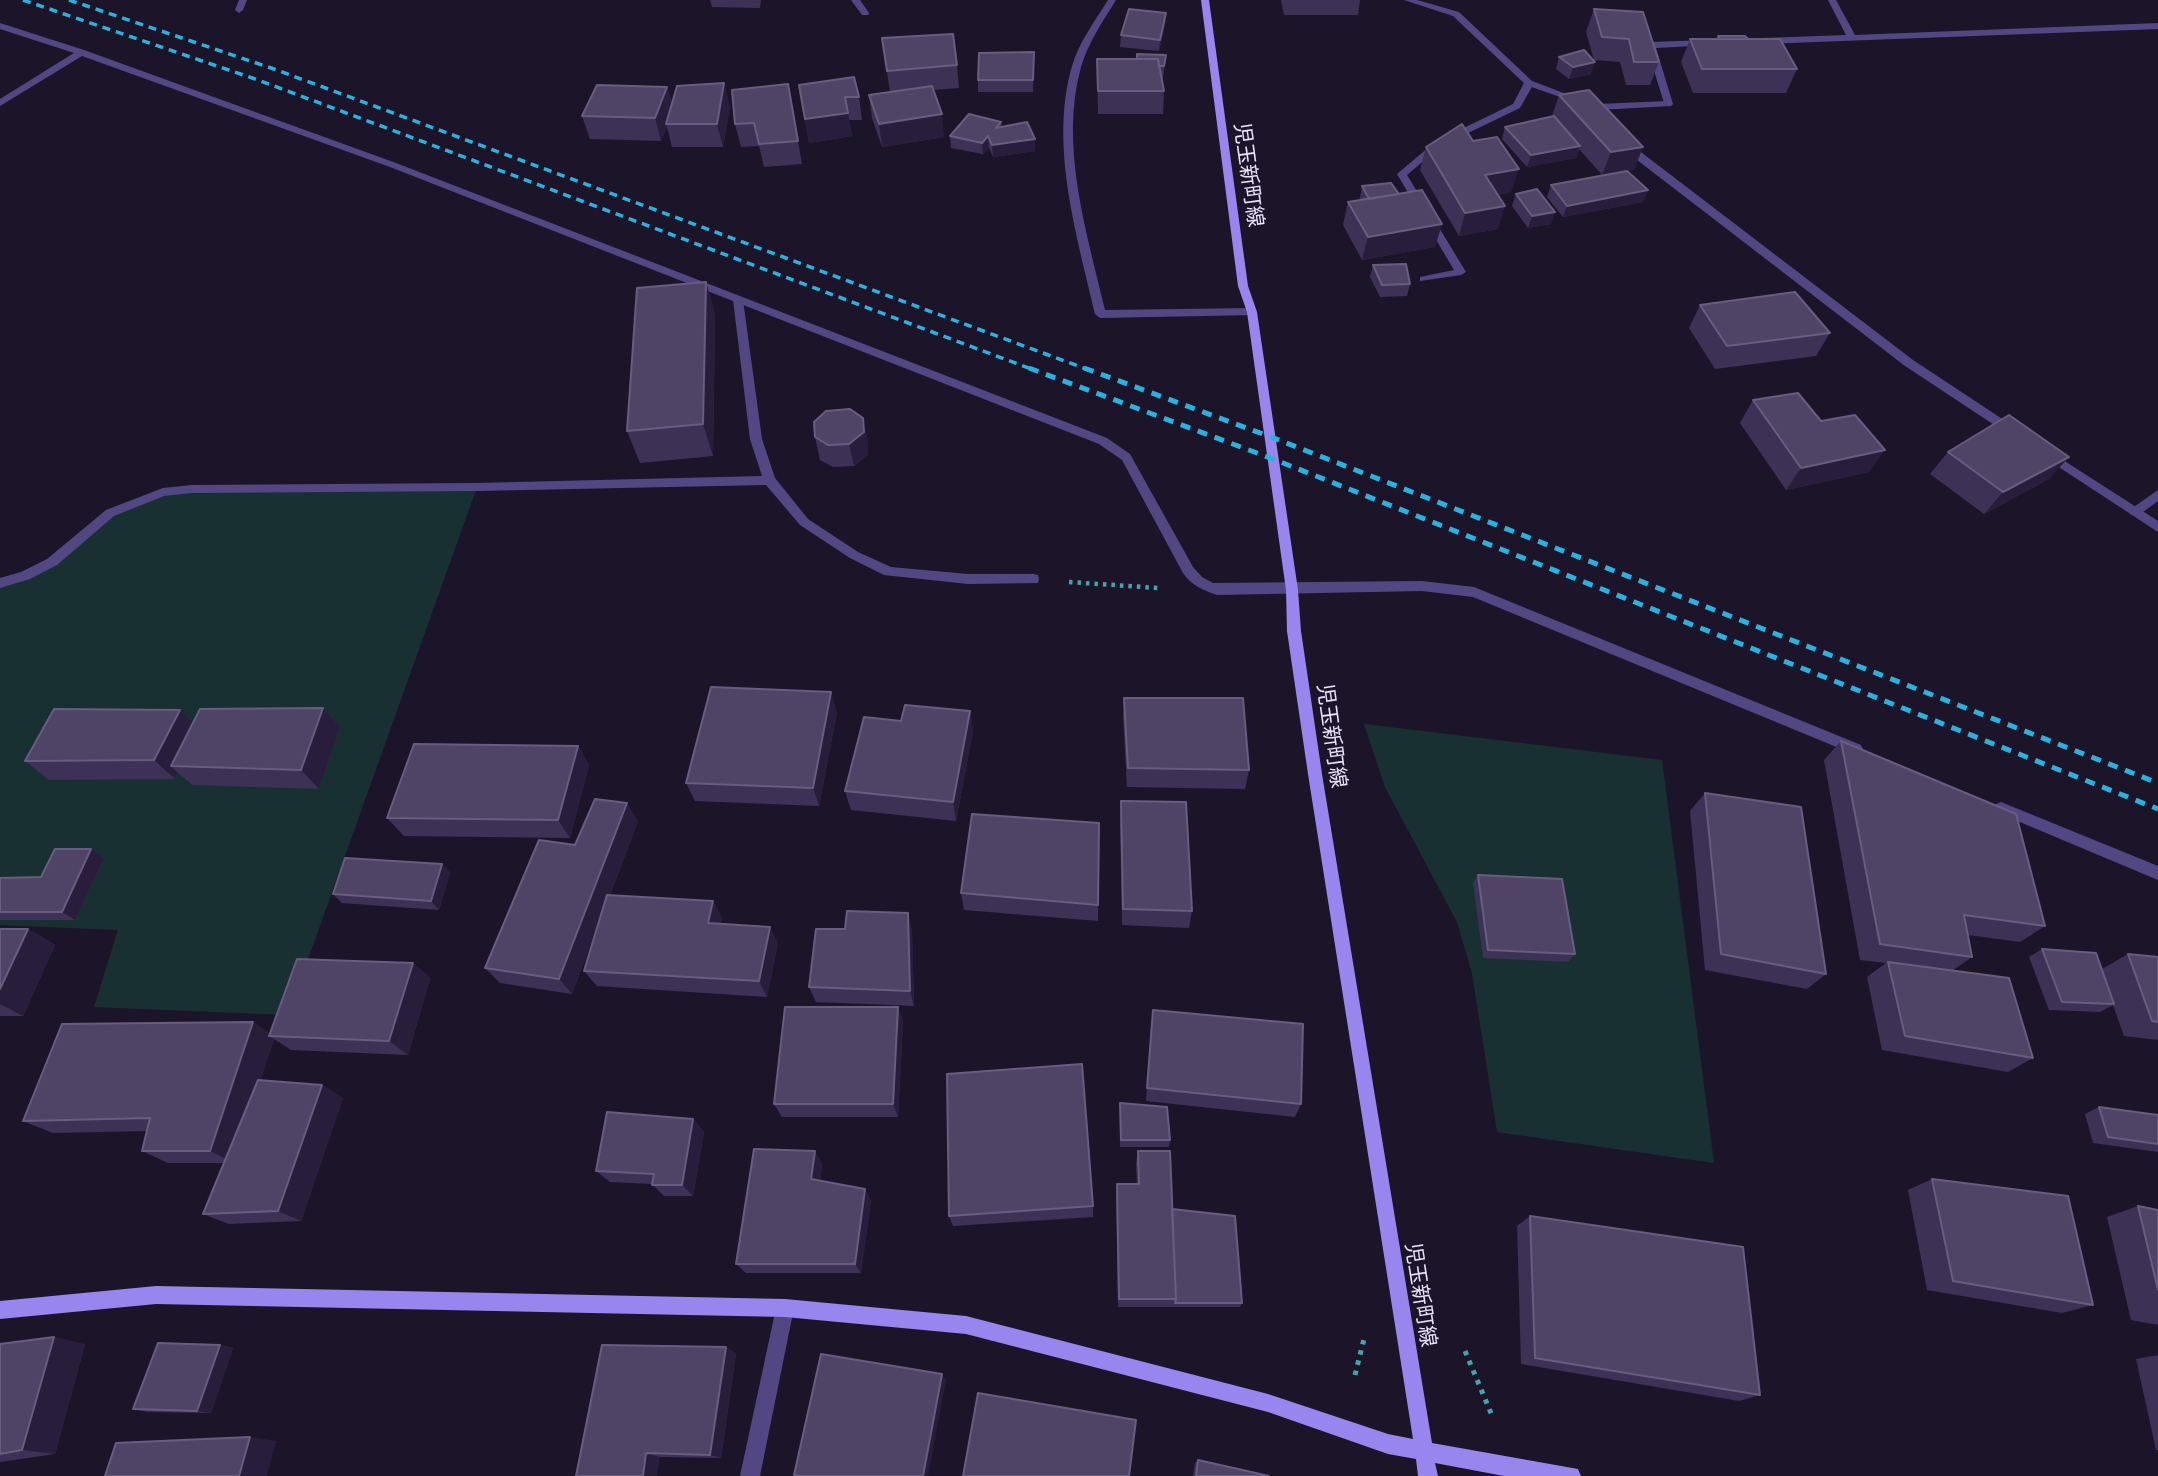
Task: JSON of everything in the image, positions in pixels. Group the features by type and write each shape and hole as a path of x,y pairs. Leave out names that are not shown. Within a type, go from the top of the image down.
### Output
{"main road":[{"name":"児玉新町線","path":"1205,0 1241,273 1252,313 1292,590 1294,631 1314,774 1428,1476"},
{"path":"0,1310 156,1295 785,1308 966,1325 1268,1404 1388,1444 1533,1472 1571,1476"}],"street":[{"path":"239,10 243,0"},
{"path":"855,0 865,13"},
{"path":"1112,0 1077,64 1071,97 1070,162 1080,226 1100,314 1252,313"},
{"path":"1408,0 1456,14 1529,83 1598,107 1668,104 1651,45 1719,43"},
{"path":"1832,0 1852,38"},
{"path":"0,26 81,52 393,165 1116,447 1126,457 1192,576 1207,587 1217,590 1292,590 1422,586 1474,592 1867,753"},
{"path":"1754,41 2158,26"},
{"path":"0,103 81,52"},
{"path":"1424,279 1461,272 1402,174 1438,144 1517,106 1529,83"},
{"path":"1598,107 1607,118"},
{"path":"1623,140 1631,151 1909,363 2022,438"},
{"path":"738,300 756,439 769,480 804,522 854,555 889,572 968,579 1033,579"},
{"path":"2034,445 2158,527"},
{"path":"0,583 25,576 52,562 110,513 163,492 192,489 477,487 769,480"},
{"path":"2135,512 2158,495"},
{"path":"1993,805 2158,873"},
{"path":"750,1476 785,1308"}],"path":[{"path":"1033,579 1115,587 1217,590"},
{"path":"1355,1375 1365,1334"},
{"path":"1465,1351 1493,1418"}],"green space":[{"path":"477,487 288,1015 94,1007 118,930 0,925 0,583 25,576 110,513 163,492"},
{"path":"1364,724 1662,760 1714,1163 1497,1132 1472,973 1457,922 1385,787"}],"building":[{"path":"1129,9 1166,13 1160,40 1121,35"},
{"path":"1594,9 1643,12 1659,62 1634,62 1629,39 1602,37"},
{"path":"953,34 957,65 887,71 882,38"},
{"path":"1718,36 1745,36 1748,39 1720,39"},
{"path":"1690,39 1780,39 1797,69 1702,69"},
{"path":"1584,50 1595,62 1573,67 1559,57"},
{"path":"1034,52 1033,80 978,80 979,53"},
{"path":"1137,54 1166,55 1164,66 1159,66 1158,59 1137,59"},
{"path":"1097,59 1158,59 1164,91 1098,91"},
{"path":"854,77 859,97 845,97 848,113 805,119 799,85"},
{"path":"724,83 717,124 666,124 677,86"},
{"path":"788,84 798,141 759,144 754,123 735,124 732,90"},
{"path":"597,85 667,87 655,118 582,116"},
{"path":"932,86 942,114 879,124 869,95"},
{"path":"1589,90 1643,147 1611,152 1559,95"},
{"path":"969,114 1001,122 996,128 1027,122 1035,139 992,145 988,136 982,143 950,136"},
{"path":"1554,116 1580,146 1531,155 1505,127"},
{"path":"1462,124 1473,141 1497,137 1519,169 1485,175 1505,206 1465,213 1426,147"},
{"path":"1627,171 1648,190 1567,206 1551,185"},
{"path":"1391,183 1399,194 1369,199 1362,186"},
{"path":"1537,189 1555,212 1532,216 1516,194"},
{"path":"1422,190 1442,224 1368,237 1348,202"},
{"path":"1406,264 1410,284 1382,285 1373,265"},
{"path":"706,282 703,424 627,431 637,288"},
{"path":"1795,292 1830,333 1727,346 1700,305"},
{"path":"1798,393 1821,421 1855,415 1885,450 1801,468 1753,400"},
{"path":"850,409 863,418 864,432 849,444 828,445 815,437 814,422 826,411"},
{"path":"2009,415 2069,457 2003,492 1948,452"},
{"path":"711,687 831,692 813,788 686,783"},
{"path":"1124,698 1243,698 1249,770 1128,768"},
{"path":"905,705 970,711 953,802 845,791 864,717 901,721"},
{"path":"323,708 301,770 171,766 200,709"},
{"path":"54,709 180,710 154,760 25,761"},
{"path":"1841,741 2016,814 2045,926 1964,915 1972,957 1880,944"},
{"path":"414,744 578,746 558,820 387,818"},
{"path":"1705,793 1801,807 1826,974 1721,954"},
{"path":"595,799 627,803 559,979 485,968 539,840 575,845"},
{"path":"1121,801 1186,802 1192,911 1123,909"},
{"path":"972,814 1099,823 1098,905 961,893"},
{"path":"55,849 91,849 62,912 0,912 0,878 41,877"},
{"path":"345,858 442,864 431,901 333,894"},
{"path":"1478,875 1562,879 1575,954 1488,950"},
{"path":"607,895 713,901 708,923 770,927 759,981 584,971"},
{"path":"847,911 908,913 910,991 809,987 816,929 845,929"},
{"path":"0,929 28,929 0,989"},
{"path":"2042,949 2096,953 2114,1004 2062,1002"},
{"path":"2128,954 2158,957 2158,1022 2152,1021"},
{"path":"297,959 413,963 389,1041 269,1036"},
{"path":"1888,962 2009,978 2033,1058 1905,1036"},
{"path":"785,1007 898,1007 893,1104 774,1104"},
{"path":"1153,1010 1303,1024 1301,1104 1147,1088"},
{"path":"253,1022 210,1151 142,1151 150,1118 23,1121 62,1024"},
{"path":"1082,1064 1093,1206 949,1216 947,1074"},
{"path":"258,1080 322,1085 278,1211 203,1214"},
{"path":"1120,1103 1167,1107 1170,1140 1121,1140"},
{"path":"2099,1107 2158,1115 2158,1144 2108,1137"},
{"path":"607,1112 693,1119 682,1185 652,1185 654,1174 596,1171"},
{"path":"754,1149 815,1151 811,1179 865,1189 855,1264 736,1264"},
{"path":"1138,1151 1170,1151 1176,1299 1119,1299 1117,1184 1139,1184"},
{"path":"1932,1179 2068,1196 2093,1305 1953,1281"},
{"path":"2138,1206 2158,1210 2158,1290"},
{"path":"1172,1209 1235,1216 1242,1303 1175,1303"},
{"path":"1530,1216 1743,1247 1760,1395 1535,1358"},
{"path":"54,1337 22,1450 0,1454 0,1344"},
{"path":"158,1343 220,1345 197,1411 133,1409"},
{"path":"602,1345 726,1347 710,1455 646,1453 643,1476 576,1476"},
{"path":"821,1354 942,1374 923,1476 794,1475"},
{"path":"978,1393 1136,1420 1129,1476 963,1476"},
{"path":"250,1437 239,1476 105,1476 116,1443"},
{"path":"1198,1460 1269,1476 1196,1476"}],"railway":[{"path":"23,0 258,80 1034,370"},
{"path":"69,0 274,69 1089,370"},
{"path":"1029,368 1273,459 2158,809"},
{"path":"1084,368 1271,437 2158,783"}]}
